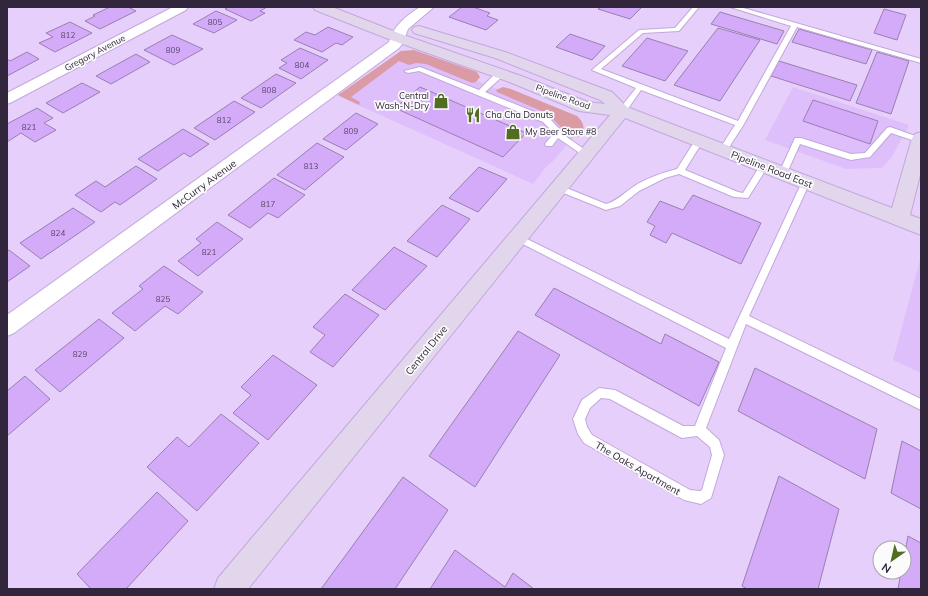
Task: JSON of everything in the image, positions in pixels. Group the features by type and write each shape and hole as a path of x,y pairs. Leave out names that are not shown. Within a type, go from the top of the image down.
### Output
{"main road":[{"name":"Pipeline Road","path":"320,7 401,31 500,56 606,96 622,111"},
{"name":"Pipeline Road","path":"350,7 500,74 585,107 622,111"},
{"name":"Pipeline Road East","path":"622,111 921,227"},
{"name":"Central Drive","path":"229,589 622,111"},
{"path":"899,218 921,140"}],"street":[{"name":"Gregory Avenue","path":"7,99 182,7"},
{"name":"McCurry Avenue","path":"7,327 394,45 401,31 410,19 428,7"}],"lane":[{"path":"696,7 677,30 641,31 596,70 740,124"},
{"path":"733,7 921,61"},
{"path":"723,150 740,124 795,25"},
{"path":"408,71 420,69 543,118 569,143 587,154"},
{"path":"480,93 500,74"},
{"path":"622,111 640,87"},
{"path":"783,173 798,140 851,156 867,155 890,130 921,140"},
{"path":"549,144 558,133"},
{"path":"680,171 700,141"},
{"path":"559,188 606,207 617,204 643,186 662,176 680,171 737,195 745,196 764,166"},
{"path":"699,430 743,318 806,182"},
{"path":"518,238 732,346"},
{"path":"743,318 921,405"},
{"name":"The Oaks Apartment","path":"599,393 605,393 611,394 682,432 693,432 699,430 715,444 718,455 707,494 701,498 688,496 588,439 582,430 579,419 586,404 599,393"}],"shaded area":[{"path":"414,50 477,72 480,77 476,82 472,83 426,64 416,63 409,65 399,61 351,97 360,102 359,105 338,95 401,51"},
{"path":"401,51 553,111 577,133 555,159 545,168 533,184 338,96"},
{"path":"503,87 577,116 583,124 583,132 578,137 569,134 546,113 497,92 496,90"},
{"path":"793,87 909,125 892,157 882,168 846,169 765,140"},
{"path":"921,256 921,373 893,360"}],"building":[{"path":"110,7 128,7 136,11 100,29 85,21 95,16 93,15"},
{"path":"229,7 267,7 260,11 265,13 251,21 225,9"},
{"path":"462,7 473,7 490,13 487,16 498,20 486,30 449,17"},
{"path":"601,7 642,7 630,19 598,9"},
{"path":"884,9 906,15 897,40 874,33"},
{"path":"216,11 237,20 214,33 193,24"},
{"path":"720,12 784,31 777,44 711,24"},
{"path":"70,22 92,33 55,52 39,43 53,37 46,33"},
{"path":"328,27 353,37 342,45 336,43 322,52 294,40 306,32 315,35"},
{"path":"718,28 760,40 720,101 674,85"},
{"path":"799,29 872,50 866,64 792,42"},
{"path":"570,34 605,46 592,60 556,47"},
{"path":"172,35 203,49 174,65 144,50"},
{"path":"647,38 688,51 665,81 622,66"},
{"path":"300,48 328,60 301,79 279,68 287,63 281,60"},
{"path":"27,52 39,59 7,76 7,59 10,61"},
{"path":"877,52 909,61 891,114 856,103"},
{"path":"136,54 150,62 111,84 96,76"},
{"path":"779,61 857,85 850,101 771,76"},
{"path":"276,74 296,83 261,108 241,98"},
{"path":"82,83 100,92 63,113 46,103"},
{"path":"420,87 526,133 503,157 395,108"},
{"path":"813,100 878,121 870,144 803,121"},
{"path":"234,101 255,112 215,140 194,128"},
{"path":"37,108 53,118 44,123 56,130 35,142 21,133 7,142 7,124"},
{"path":"356,113 378,124 346,150 323,139"},
{"path":"183,129 209,144 190,157 184,153 158,171 138,159"},
{"path":"317,143 344,157 305,190 277,175"},
{"path":"136,166 157,179 120,205 115,202 101,212 75,195 96,181 105,187"},
{"path":"479,167 507,179 478,212 449,198"},
{"path":"274,178 305,195 278,218 268,213 250,228 228,215"},
{"path":"693,195 761,223 741,264 672,233 666,243 650,235 655,226 647,222 660,201 683,210"},
{"path":"442,205 470,219 437,257 407,241"},
{"path":"73,208 95,222 41,259 20,243"},
{"path":"217,222 243,239 198,276 178,261 201,243 196,239"},
{"path":"394,247 427,266 385,310 352,290"},
{"path":"9,250 30,266 7,282 7,251"},
{"path":"164,266 203,292 178,314 165,306 135,331 112,313 143,289 139,286"},
{"path":"554,288 661,344 665,334 719,362 699,406 535,315"},
{"path":"345,294 379,315 333,367 310,352 325,335 313,327"},
{"path":"99,319 124,338 60,392 35,370"},
{"path":"518,331 560,355 475,487 429,456"},
{"path":"273,355 317,385 268,440 233,413 251,395 241,387"},
{"path":"755,368 877,429 865,479 738,411"},
{"path":"25,376 50,399 7,436 7,391"},
{"path":"221,414 259,443 197,511 147,467 177,437 189,447"},
{"path":"902,441 921,451 921,509 891,493"},
{"path":"779,476 839,509 818,589 747,589 742,586"},
{"path":"403,477 448,510 395,589 321,589"},
{"path":"157,492 188,521 126,589 91,589 77,574"},
{"path":"908,536 921,543 921,589 898,589 900,580 912,580 912,540 907,540"},
{"path":"455,550 505,587 513,573 534,589 430,589"}],"place":[{"name":"Central Wash-N-Dry","path":"441,101"},
{"name":"Cha Cha Donuts","path":"473,115"},
{"name":"My Beer Store #8","path":"513,132"}]}
